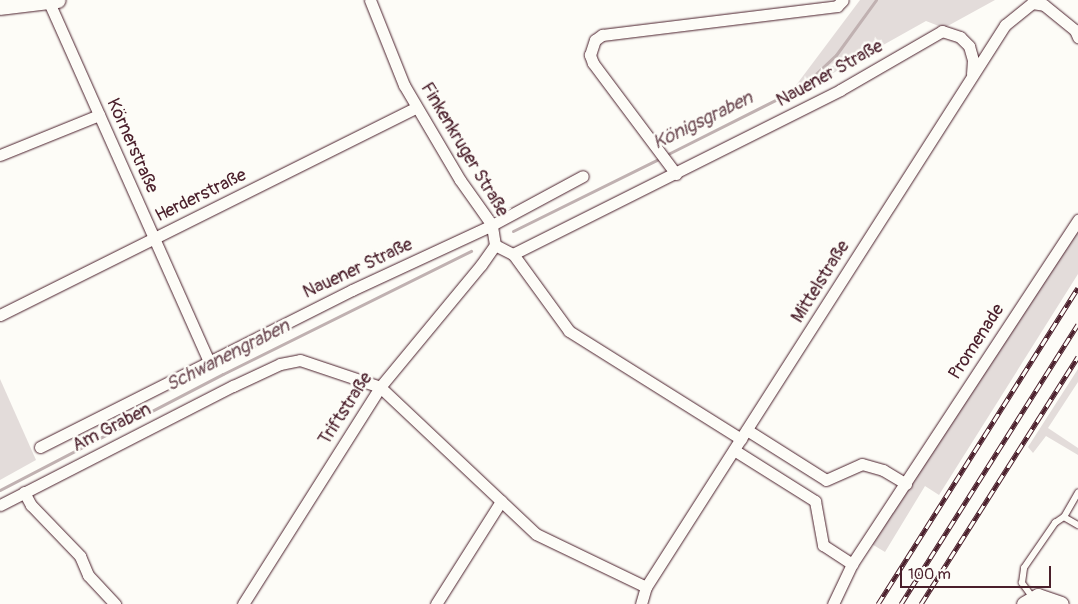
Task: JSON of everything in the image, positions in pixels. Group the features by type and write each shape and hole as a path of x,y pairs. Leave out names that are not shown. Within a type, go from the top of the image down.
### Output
{"street":[{"path":"0,7 51,0"},
{"name":"Körnerstraße","path":"51,0 99,115 209,361"},
{"name":"Finkenkruger Straße","path":"370,0 385,43 416,108 492,225 494,244 514,254 569,331 744,435 826,480 854,466 873,467 906,484"},
{"path":"676,174 593,63 591,48 595,40 602,35 837,6 843,0"},
{"name":"Mittelstraße","path":"641,604 646,587 1005,25 1020,10 1032,3 1044,5 1075,30 1078,37"},
{"name":"Nauener Straße","path":"514,254 840,90 942,31 960,37 969,46 973,60 971,78"},
{"name":"Herderstraße","path":"0,314 416,108"},
{"path":"0,154 99,115"},
{"name":"Nauener Straße","path":"40,448 209,361 492,225 583,176"},
{"name":"Promenade","path":"833,604 852,564 1078,220"},
{"name":"Triftstraße","path":"243,604 380,387 482,265 494,244"},
{"name":"Am Graben","path":"0,505 280,364 307,361 380,387"},
{"path":"380,387 536,534 646,587"},
{"path":"734,450 815,500 819,535 828,551 852,564"},
{"path":"24,492 31,505 80,556 88,575 114,604"},
{"path":"436,604 501,501"},
{"path":"1028,600 1061,604"}],"lane":[{"path":"1028,600 1021,577 1047,532 1062,518 1078,493"},
{"path":"1062,518 1078,525"}],"shaded area":[{"path":"860,0 995,0 944,28 926,21 785,100"},
{"path":"1078,227 1078,274 939,495 925,486 885,552 870,543"},
{"path":"1078,369 1078,382 1048,428 1078,448 1078,455 1046,436 1033,453 1028,447"},
{"path":"0,379 36,460 0,480"}],"waterway":[{"name":"Königsgraben","path":"666,155 803,86 836,55 876,0"},
{"name":"Königsgraben","path":"513,231 661,158"},
{"name":"Schwanengraben","path":"0,490 223,374 471,251"}],"railway":[{"path":"878,604 1078,288"},
{"path":"901,604 1078,324"},
{"path":"921,604 1078,357"}]}
